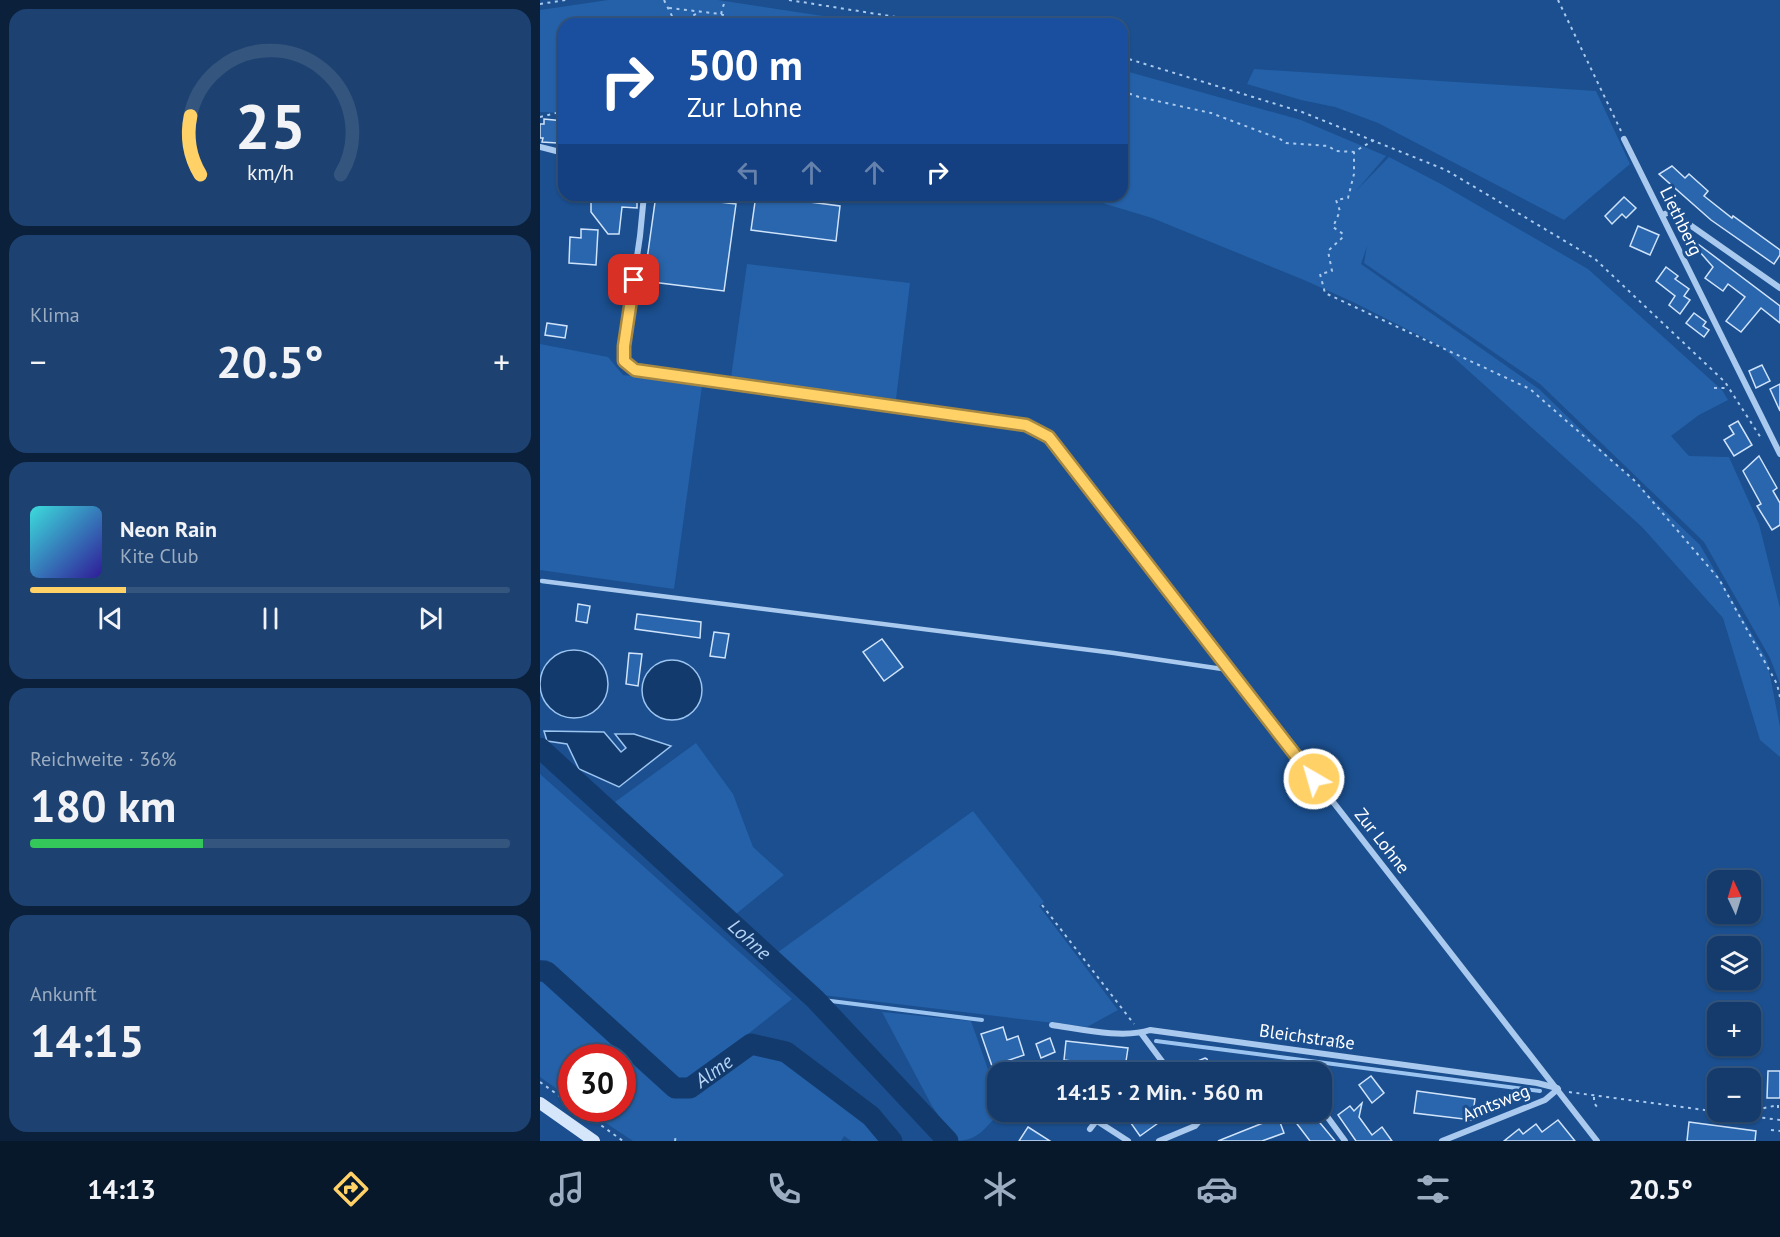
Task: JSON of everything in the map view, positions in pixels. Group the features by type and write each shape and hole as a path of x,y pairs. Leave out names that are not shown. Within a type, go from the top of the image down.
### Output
{"street":[{"name":"Liethberg","path":"1624,139 1780,454"},
{"path":"540,147 558,152"},
{"name":"Zur Lohne","path":"643,201 624,346 624,361 635,370 1026,425 1049,437 1228,670 1597,1141"},
{"path":"1662,215 1670,212 1680,218 1780,288"},
{"name":"Bleichstraße","path":"1052,1025 1116,1033 1141,1033 1150,1030 1537,1083 1558,1089"},
{"path":"1141,1033 1163,1062"},
{"name":"Amtsweg","path":"1442,1141 1545,1100 1558,1089"},
{"path":"540,1104 594,1141"},
{"path":"1090,1129 1096,1122"},
{"path":"1099,1122 1128,1141"},
{"path":"1159,1141 1195,1126 1198,1122"},
{"path":"1331,1122 1345,1141"}],"lane":[{"path":"542,581 1114,653 1228,670"}],"path":[{"path":"540,4 566,0"},
{"path":"664,0 673,18"},
{"path":"721,14 725,0"},
{"path":"789,0 902,18"},
{"path":"1557,0 1624,139"},
{"path":"669,8 721,14 729,18"},
{"path":"690,18 700,11"},
{"path":"1128,59 1302,112 1446,170 1594,259 1728,388 1767,447"},
{"path":"1128,93 1211,113 1286,143 1328,146 1336,151 1354,152 1374,140"},
{"path":"540,117 558,112"},
{"path":"1354,152 1354,174 1348,198 1336,200 1340,211 1333,227 1343,234 1343,237 1328,251 1332,271 1320,274 1325,293 1530,388 1635,481 1719,579 1777,684 1780,697"},
{"path":"1714,388 1728,388"},
{"path":"1042,905 1141,1033"},
{"path":"1761,1083 1762,1076"},
{"path":"540,1082 558,1095"},
{"path":"1558,1089 1594,1096 1707,1110"},
{"path":"1594,1096 1594,1103 1598,1108"},
{"path":"1761,1108 1778,1105 1778,1110"},
{"path":"1761,1117 1780,1120"},
{"path":"597,1122 623,1141"},
{"path":"1771,1130 1780,1131"},
{"path":"675,1141 676,1134"}],"shaded area":[{"path":"608,0 718,0 836,18 558,18 558,113 540,112 540,10"},
{"path":"1254,69 1596,91 1630,164 1564,220 1378,123 1335,107 1301,100 1247,84"},
{"path":"1128,72 1301,120 1386,156 1356,191 1389,157 1441,184 1588,269 1722,390 1728,400 1699,415 1671,436 1689,456 1729,457 1759,524 1780,608 1780,684 1770,658 1704,542 1540,384 1364,263 1367,246 1361,264 1539,389 1700,545 1767,660 1780,727 1780,757 1760,740 1723,618 1642,527 1442,347 1304,280 1152,218 1096,201 1128,201"},
{"path":"747,264 910,283 896,399 731,377"},
{"path":"540,344 608,357 623,375 702,386 674,589 540,570"},
{"path":"567,650 581,650 593,655 603,665 608,684 603,703 593,713 581,718 567,718 555,713 545,703 540,691 540,677 545,665 555,655"},
{"path":"672,660 689,665 697,673 702,690 697,707 689,715 672,720 655,715 647,707 642,690 647,673 655,665"},
{"path":"544,731 604,732 621,752 626,748 615,734 634,734 671,746 619,787 579,769 567,744 547,741"},
{"path":"696,743 733,794 753,847 784,875 736,914 615,802"},
{"path":"540,774 792,999 689,1081 678,1080 547,960 540,960"},
{"path":"973,811 1044,902 1039,906 1118,1010 1087,1027 814,994 774,955"},
{"path":"540,976 547,976 621,1044 558,1044 558,1090 540,1077"},
{"path":"882,1012 971,1021 987,1067 987,1122 991,1122 976,1136 956,1141 932,1106"},
{"path":"752,1051 786,1058 867,1123 880,1141 851,1141 844,1136 841,1141 633,1141 604,1122 636,1122 636,1058 673,1092 691,1094"}],"building":[{"path":"544,119 558,120 557,143 542,142 540,124 544,124"},
{"path":"1672,166 1685,178 1689,174 1708,191 1704,196 1732,218 1733,216 1780,250 1780,255 1774,264 1711,220 1659,174"},
{"path":"1624,197 1636,208 1626,218 1622,214 1612,224 1605,216"},
{"path":"591,201 637,201 637,208 622,207 619,234 608,234 591,212"},
{"path":"655,201 712,201 736,204 724,291 644,281"},
{"path":"755,201 802,201 840,206 836,241 751,230"},
{"path":"1638,226 1659,235 1650,255 1630,246"},
{"path":"581,229 598,230 596,265 569,263 570,237 581,238"},
{"path":"1694,241 1780,306 1780,323 1761,308 1741,332 1726,321 1745,297 1728,284 1723,291 1705,278 1713,267 1692,243"},
{"path":"1666,267 1678,276 1675,279 1689,289 1684,296 1690,300 1680,314 1669,305 1675,296 1656,281"},
{"path":"1694,313 1706,322 1703,326 1709,330 1704,337 1686,323"},
{"path":"547,323 567,326 565,338 545,335"},
{"path":"1762,365 1770,381 1756,388 1749,371"},
{"path":"1780,384 1780,411 1770,389"},
{"path":"1738,421 1752,445 1734,456 1724,440 1734,434 1729,426"},
{"path":"1759,456 1777,488 1773,491 1780,503 1780,525 1772,530 1757,506 1761,504 1743,471"},
{"path":"578,604 590,606 587,623 576,621"},
{"path":"637,614 701,622 700,638 635,629"},
{"path":"714,632 729,634 725,658 710,656"},
{"path":"882,639 903,667 884,681 863,652"},
{"path":"629,653 642,654 638,686 626,684"},
{"path":"1003,1027 1007,1040 1018,1036 1024,1055 1004,1062 991,1062 981,1034"},
{"path":"1050,1038 1055,1052 1041,1058 1036,1044"},
{"path":"1066,1041 1128,1048 1126,1062 1064,1060"},
{"path":"1205,1058 1208,1062 1195,1062"},
{"path":"1768,1071 1780,1071 1780,1098 1767,1098"},
{"path":"1371,1076 1384,1093 1372,1103 1359,1085"},
{"path":"1417,1091 1475,1099 1472,1120 1414,1113"},
{"path":"1362,1103 1359,1117 1372,1135 1382,1127 1392,1141 1356,1141 1338,1115 1350,1106 1354,1111"},
{"path":"1558,1120 1575,1141 1504,1141 1519,1129 1523,1134 1536,1124 1542,1132"},
{"path":"1130,1122 1160,1122 1140,1136"},
{"path":"1266,1122 1280,1122 1284,1133 1262,1141 1218,1141"},
{"path":"1296,1122 1319,1122 1335,1141 1310,1141"},
{"path":"1689,1122 1756,1131 1755,1141 1687,1141"},
{"path":"1028,1127 1050,1141 1019,1141"}],"waterway":[{"name":"Lohne","path":"540,748 815,999 948,1141"},
{"name":"Alme","path":"540,971 547,972 675,1088 690,1088 751,1044 786,1052 871,1116 892,1141"},
{"path":"815,999 982,1020"},
{"path":"1156,1041 1540,1091"}],"route":[{"path":"634,280 624,346 624,361 635,370 1026,425 1049,437 1314,779"}]}
